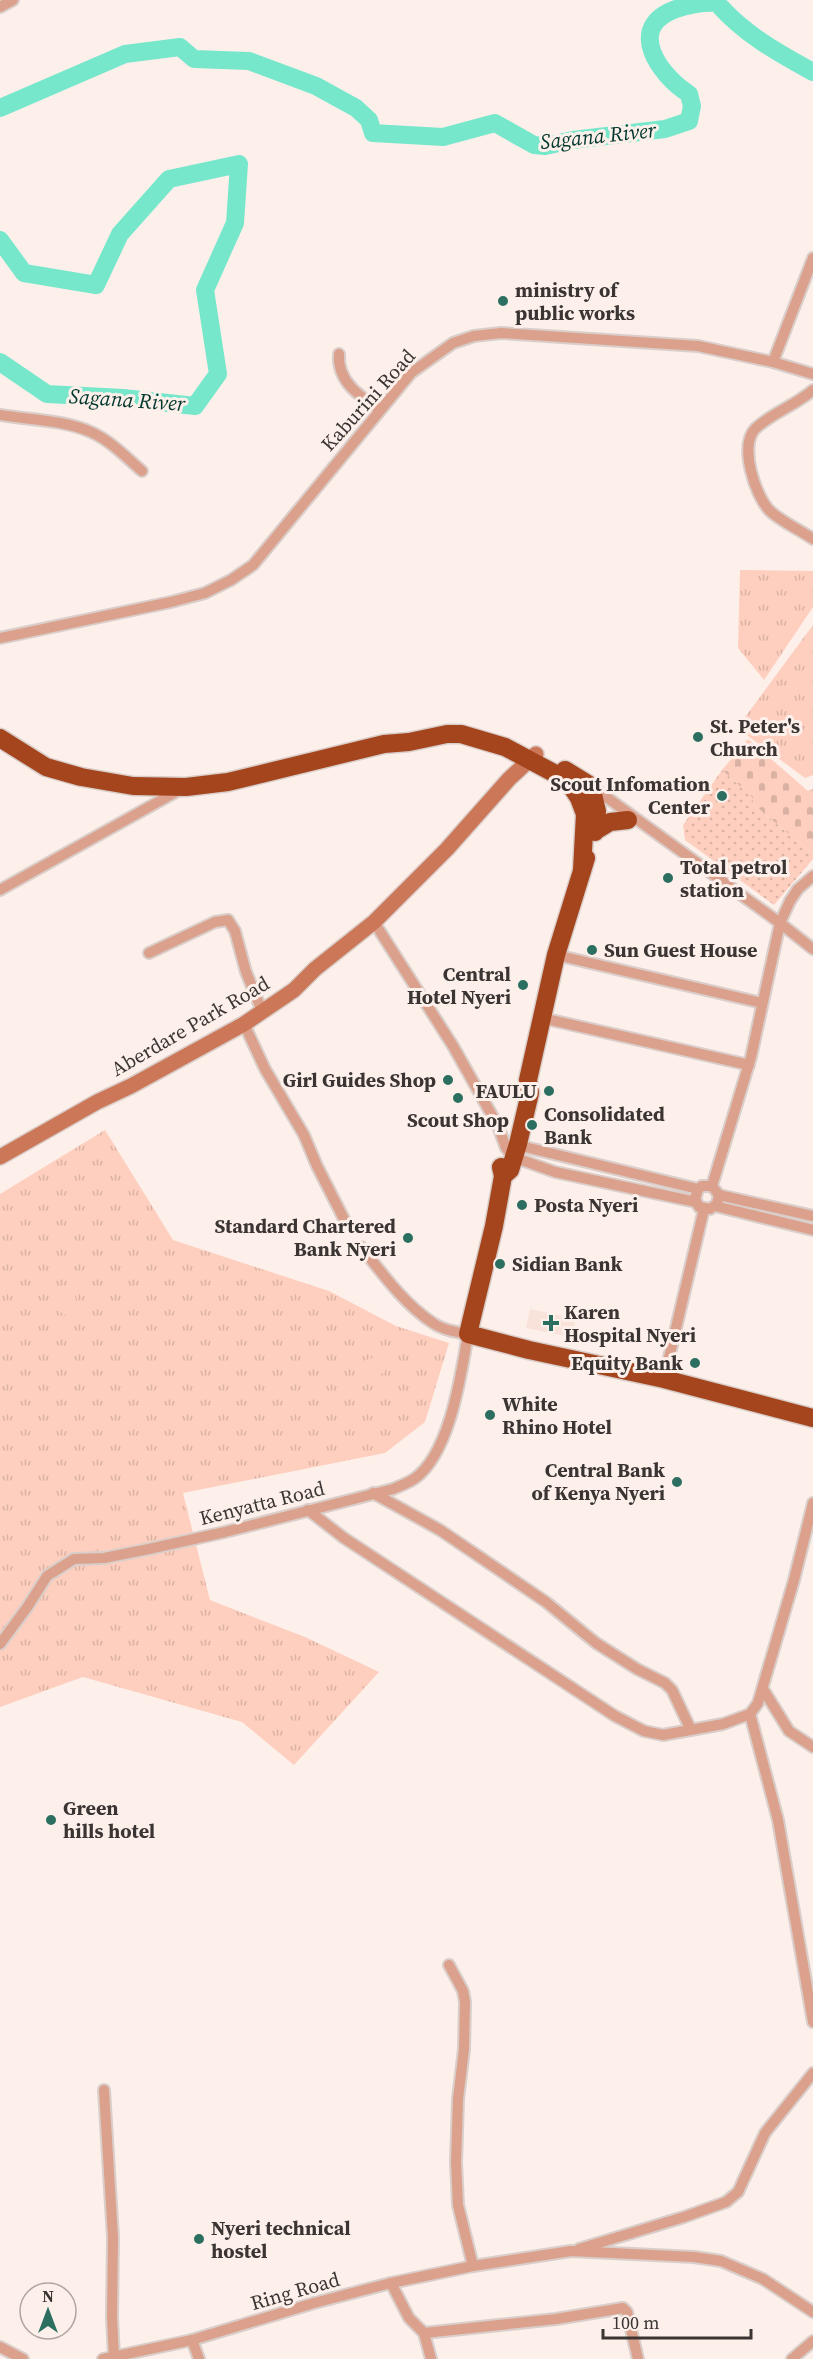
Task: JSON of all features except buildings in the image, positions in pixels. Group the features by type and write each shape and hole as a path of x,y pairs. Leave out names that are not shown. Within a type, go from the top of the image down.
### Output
{"highway":[{"path":"0,738 46,767 81,777 133,786 186,787 228,782 384,744 409,742 447,734 461,734 528,754 592,792 598,816 595,831 556,955 528,1080 520,1091 509,1142 501,1166 503,1176 494,1226 468,1334 529,1350 664,1379 813,1418"},
{"path":"528,754 567,780 579,798 585,814 582,870"},
{"path":"595,831 610,822 628,820"}],"street":[{"path":"0,7 14,0"},
{"path":"773,362 813,258"},
{"name":"Kaburini Road","path":"0,638 171,602 205,593 231,580 253,565 411,374 434,354 453,343 474,336 501,333 698,346 773,362 813,374"},
{"path":"339,354 338,364 343,378 364,400 379,410"},
{"path":"813,390 756,428 747,442 747,454 764,502 771,511 813,539"},
{"path":"0,415 92,432 110,443 142,471"},
{"name":"Aberdare Park Road","path":"0,1157 244,1023 294,990 315,969 374,922 447,849 528,754"},
{"path":"567,780 592,792 666,839 690,860"},
{"path":"0,890 186,787"},
{"path":"592,792 661,844 690,860 780,923 813,950"},
{"path":"712,1186 749,1065 780,923 798,889 813,876"},
{"path":"149,953 215,922 228,920 235,932 246,972 262,1011"},
{"path":"374,922 453,1046 509,1142 555,1172 813,1230"},
{"path":"556,955 762,1004"},
{"path":"542,1018 749,1065"},
{"path":"244,1023 265,1069 304,1135 346,1223"},
{"path":"509,1142 698,1189"},
{"path":"705,1206 695,1195 702,1186 712,1186"},
{"path":"705,1206 719,1201 719,1195 712,1186"},
{"path":"719,1195 813,1216"},
{"path":"664,1379 705,1206"},
{"path":"361,1247 388,1280 420,1313 448,1330 468,1334"},
{"name":"Kenyatta Road","path":"0,1644 28,1606 46,1576 74,1559 104,1558 225,1532 393,1489 414,1479 432,1458 446,1431 460,1379 468,1334"},
{"path":"374,1493 440,1530 546,1602 596,1643 664,1683 672,1690 691,1730"},
{"path":"308,1510 344,1538 615,1716 644,1731 663,1735 723,1724 750,1714 758,1704 794,1580 813,1503"},
{"path":"764,1689 789,1731 813,1747"},
{"path":"750,1714 778,1820 813,2022"},
{"path":"449,1965 463,1991 465,2002 456,2163 458,2205 473,2266"},
{"name":"Ring Road","path":"108,2358 192,2340 314,2303 391,2283 473,2266 571,2251 726,2202 738,2192 765,2133 813,2073"},
{"path":"104,2090 113,2238 112,2317 108,2358"},
{"name":"Ring Road","path":"571,2251 694,2257 721,2261 763,2279 813,2312"},
{"path":"391,2283 409,2318 424,2333 431,2359"},
{"path":"424,2333 545,2321 623,2308 627,2312 638,2359"},
{"path":"192,2340 199,2359"},
{"path":"792,2359 813,2341"},
{"path":"0,2347 23,2359"}],"shaded area":[{"name":"Karen Hospital Nyeri","path":"530,1309 576,1319 571,1337 526,1328"}],"green space":[{"path":"740,570 813,571 813,607 764,680 738,648"},
{"path":"813,625 813,775 805,778 737,728"},
{"path":"748,739 808,791 813,789 813,854 754,805 752,797 722,770"},
{"path":"722,770 752,797 754,805 813,854 813,859 774,905 685,840 683,825"},
{"path":"105,1130 173,1240 329,1291 396,1326 449,1343 425,1422 385,1453 183,1493 210,1600 305,1637 379,1672 294,1765 242,1722 83,1677 0,1707 0,1194"},
{"path":"59,1291 68,1291 75,1295 77,1308 72,1315 65,1315 58,1310 56,1297"},
{"path":"380,1355 387,1363 385,1372 372,1375 361,1367 364,1361"}],"waterway":[{"name":"Sagana River","path":"0,108 125,54 180,47 194,59 249,61 316,86 356,108 369,120 373,133 443,137 495,123 534,145 545,146 573,140 665,129 689,121 692,106 689,94 678,86 658,64 650,39 652,27 661,17 676,9 706,3 717,3 750,33 774,50 813,72"},
{"name":"Sagana River","path":"0,240 24,273 96,285 120,234 169,179 239,164 235,223 205,290 218,374 195,406 123,398 47,394 0,362"}],"place":[{"name":"ministry of public works","path":"503,301"},
{"name":"St. Peter's Church","path":"698,737"},
{"name":"Scout Infomation Center","path":"722,796"},
{"name":"Total petrol station","path":"668,878"},
{"name":"Sun Guest House","path":"592,950"},
{"name":"Central Hotel Nyeri","path":"523,985"},
{"name":"Girl Guides Shop","path":"448,1080"},
{"name":"FAULU","path":"549,1091"},
{"name":"Scout Shop","path":"458,1098"},
{"name":"Consolidated Bank","path":"532,1125"},
{"name":"Posta Nyeri","path":"522,1205"},
{"name":"Standard Chartered Bank Nyeri","path":"408,1238"},
{"name":"Sidian Bank","path":"500,1264"},
{"name":"Karen Hospital Nyeri","path":"551,1323"},
{"name":"Equity Bank","path":"695,1363"},
{"name":"White Rhino Hotel","path":"490,1415"},
{"name":"Central Bank of Kenya Nyeri","path":"677,1482"},
{"name":"Green hills hotel","path":"51,1820"},
{"name":"Nyeri technical hostel","path":"199,2239"}]}
